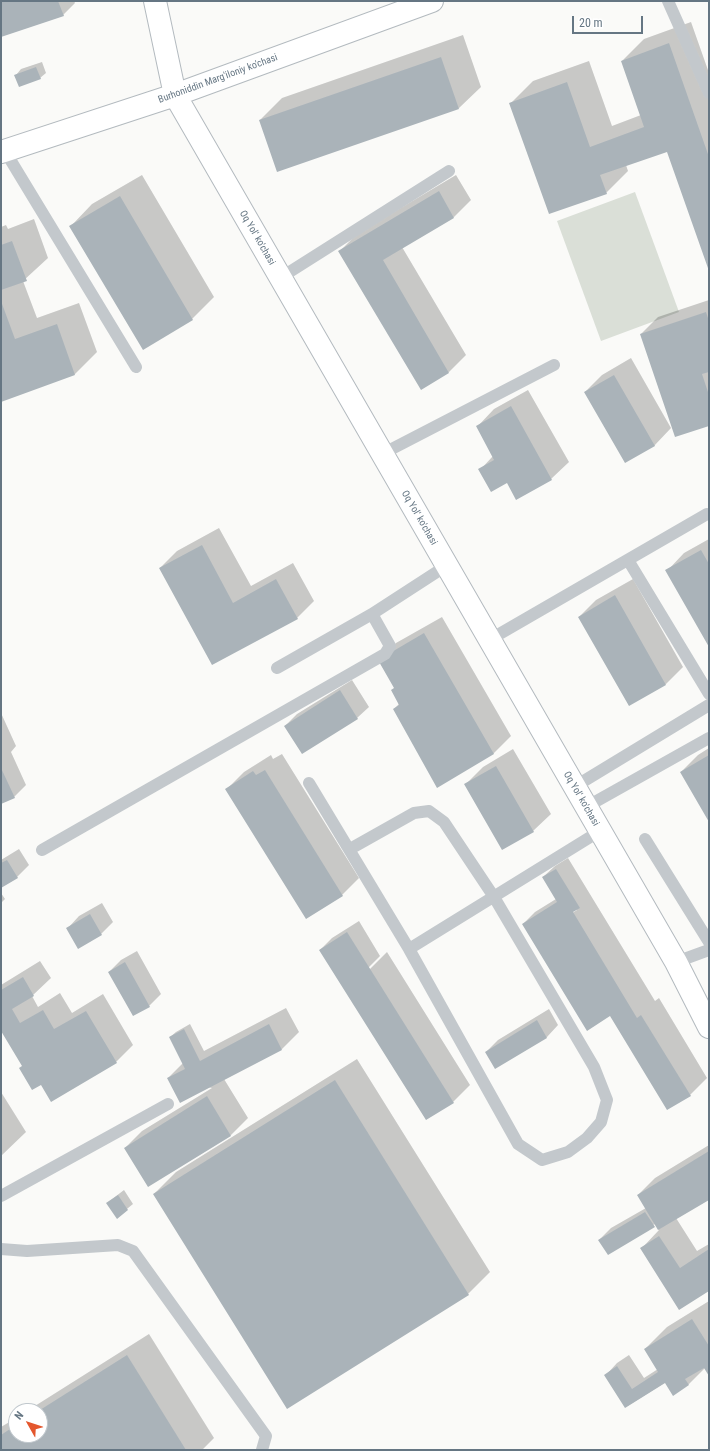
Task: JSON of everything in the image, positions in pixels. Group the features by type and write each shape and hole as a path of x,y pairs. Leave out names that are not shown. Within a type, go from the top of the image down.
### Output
{"street":[{"name":"Oq Yol' ko'chasi","path":"155,1 175,95 676,962 709,1027"},
{"name":"Burhoniddin Marg'iloniy ko'chasi","path":"3,152 175,95 432,1"}],"lane":[{"path":"668,1 709,93"},
{"path":"3,152 136,367"},
{"path":"280,278 449,171"},
{"path":"382,454 554,365"},
{"path":"489,640 707,514"},
{"path":"628,560 709,694"},
{"path":"277,668 372,614 446,566"},
{"path":"42,850 385,654 390,646 372,614"},
{"path":"574,787 709,705"},
{"path":"586,807 709,738"},
{"path":"309,783 350,849 409,950 518,1144 542,1160 568,1152 587,1138 601,1122 606,1100 594,1067 494,896 444,822 429,811 414,813 350,849"},
{"path":"409,950 600,831"},
{"path":"645,839 709,942"},
{"path":"676,962 709,950"},
{"path":"1,1196 168,1104"},
{"path":"1,1249 27,1251 118,1246 133,1251 266,1436 262,1450"}],"shaded area":[{"path":"635,192 679,312 601,341 557,221"}],"building":[{"path":"1,1 58,1 64,16 1,37"},
{"path":"669,43 709,157 709,271 667,152 600,175 607,194 549,214 509,103 567,82 590,147 644,127 621,61"},
{"path":"441,57 459,109 277,172 259,120"},
{"path":"36,67 41,79 19,87 14,75"},
{"path":"439,191 454,218 383,260 449,373 421,390 338,251"},
{"path":"120,196 193,320 143,350 69,226"},
{"path":"12,241 27,281 1,290 1,245"},
{"path":"1,301 15,339 57,324 75,375 1,402"},
{"path":"706,312 709,321 709,372 702,374 709,395 709,426 675,437 640,334"},
{"path":"614,375 655,446 625,463 584,392"},
{"path":"511,406 552,480 516,500 507,483 491,492 478,469 494,460 476,426"},
{"path":"202,545 233,603 276,579 298,619 212,665 159,568"},
{"path":"701,550 709,564 709,647 665,570"},
{"path":"615,595 666,685 629,706 578,617"},
{"path":"424,633 494,754 437,788 393,709 399,705 391,690 394,688 378,660"},
{"path":"340,690 358,719 302,754 284,726"},
{"path":"709,755 709,822 680,772"},
{"path":"496,766 534,832 502,850 464,784"},
{"path":"1,768 15,798 1,804"},
{"path":"265,770 343,896 306,919 225,789 253,771 256,775"},
{"path":"7,860 18,878 1,888 1,863"},
{"path":"556,869 580,908 573,912 637,1018 641,1015 691,1096 667,1110 610,1016 587,1031 522,924 557,902 542,877"},
{"path":"90,914 102,935 78,949 66,928"},
{"path":"347,932 454,1103 426,1120 319,950"},
{"path":"125,962 150,1007 133,1016 108,972"},
{"path":"23,977 34,996 12,1009 20,1023 43,1010 54,1029 86,1011 117,1063 51,1102 41,1085 32,1090 19,1068 22,1066 1,1031 1,990"},
{"path":"537,1020 547,1038 495,1069 485,1052"},
{"path":"269,1024 282,1050 180,1103 167,1078 185,1069 169,1037 184,1029 200,1061"},
{"path":"335,1080 469,1295 287,1409 153,1194"},
{"path":"207,1096 231,1136 148,1187 124,1148"},
{"path":"709,1151 709,1200 658,1230 637,1195"},
{"path":"118,1195 128,1210 117,1219 106,1203"},
{"path":"645,1212 655,1227 608,1255 598,1240"},
{"path":"659,1236 680,1268 709,1249 709,1291 679,1310 640,1248"},
{"path":"692,1319 709,1346 709,1376 704,1368 685,1379 689,1385 673,1396 665,1383 625,1408 604,1375 617,1366 632,1389 658,1372 644,1349"},
{"path":"127,1355 186,1450 1,1450 1,1435 8,1430 8,1443 48,1443 48,1405"}]}
